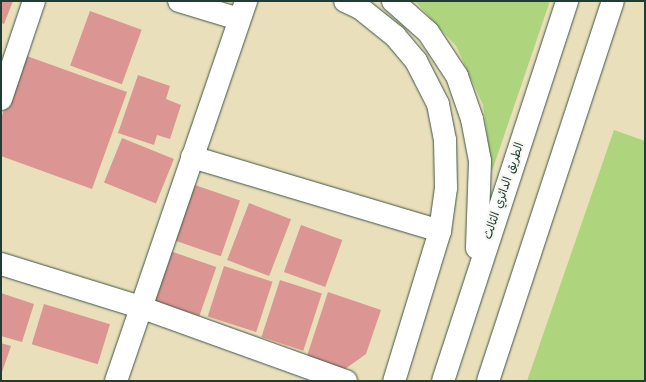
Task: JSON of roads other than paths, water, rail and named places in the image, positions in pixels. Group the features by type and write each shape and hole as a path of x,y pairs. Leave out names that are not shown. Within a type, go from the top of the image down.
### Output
{"main road":[{"path":"1,99 34,1"},
{"path":"116,381 140,307 243,10 179,1"},
{"path":"345,1 360,8 395,36 416,61 438,104 445,160 440,231 394,381"},
{"path":"393,1 428,32 457,76 472,120 480,161 476,272"},
{"name":"الطريق الدائري الثالث","path":"443,381 476,272 567,1"},
{"path":"488,381 613,1"},
{"path":"192,157 440,231"},
{"path":"1,264 140,307 346,381"}]}
